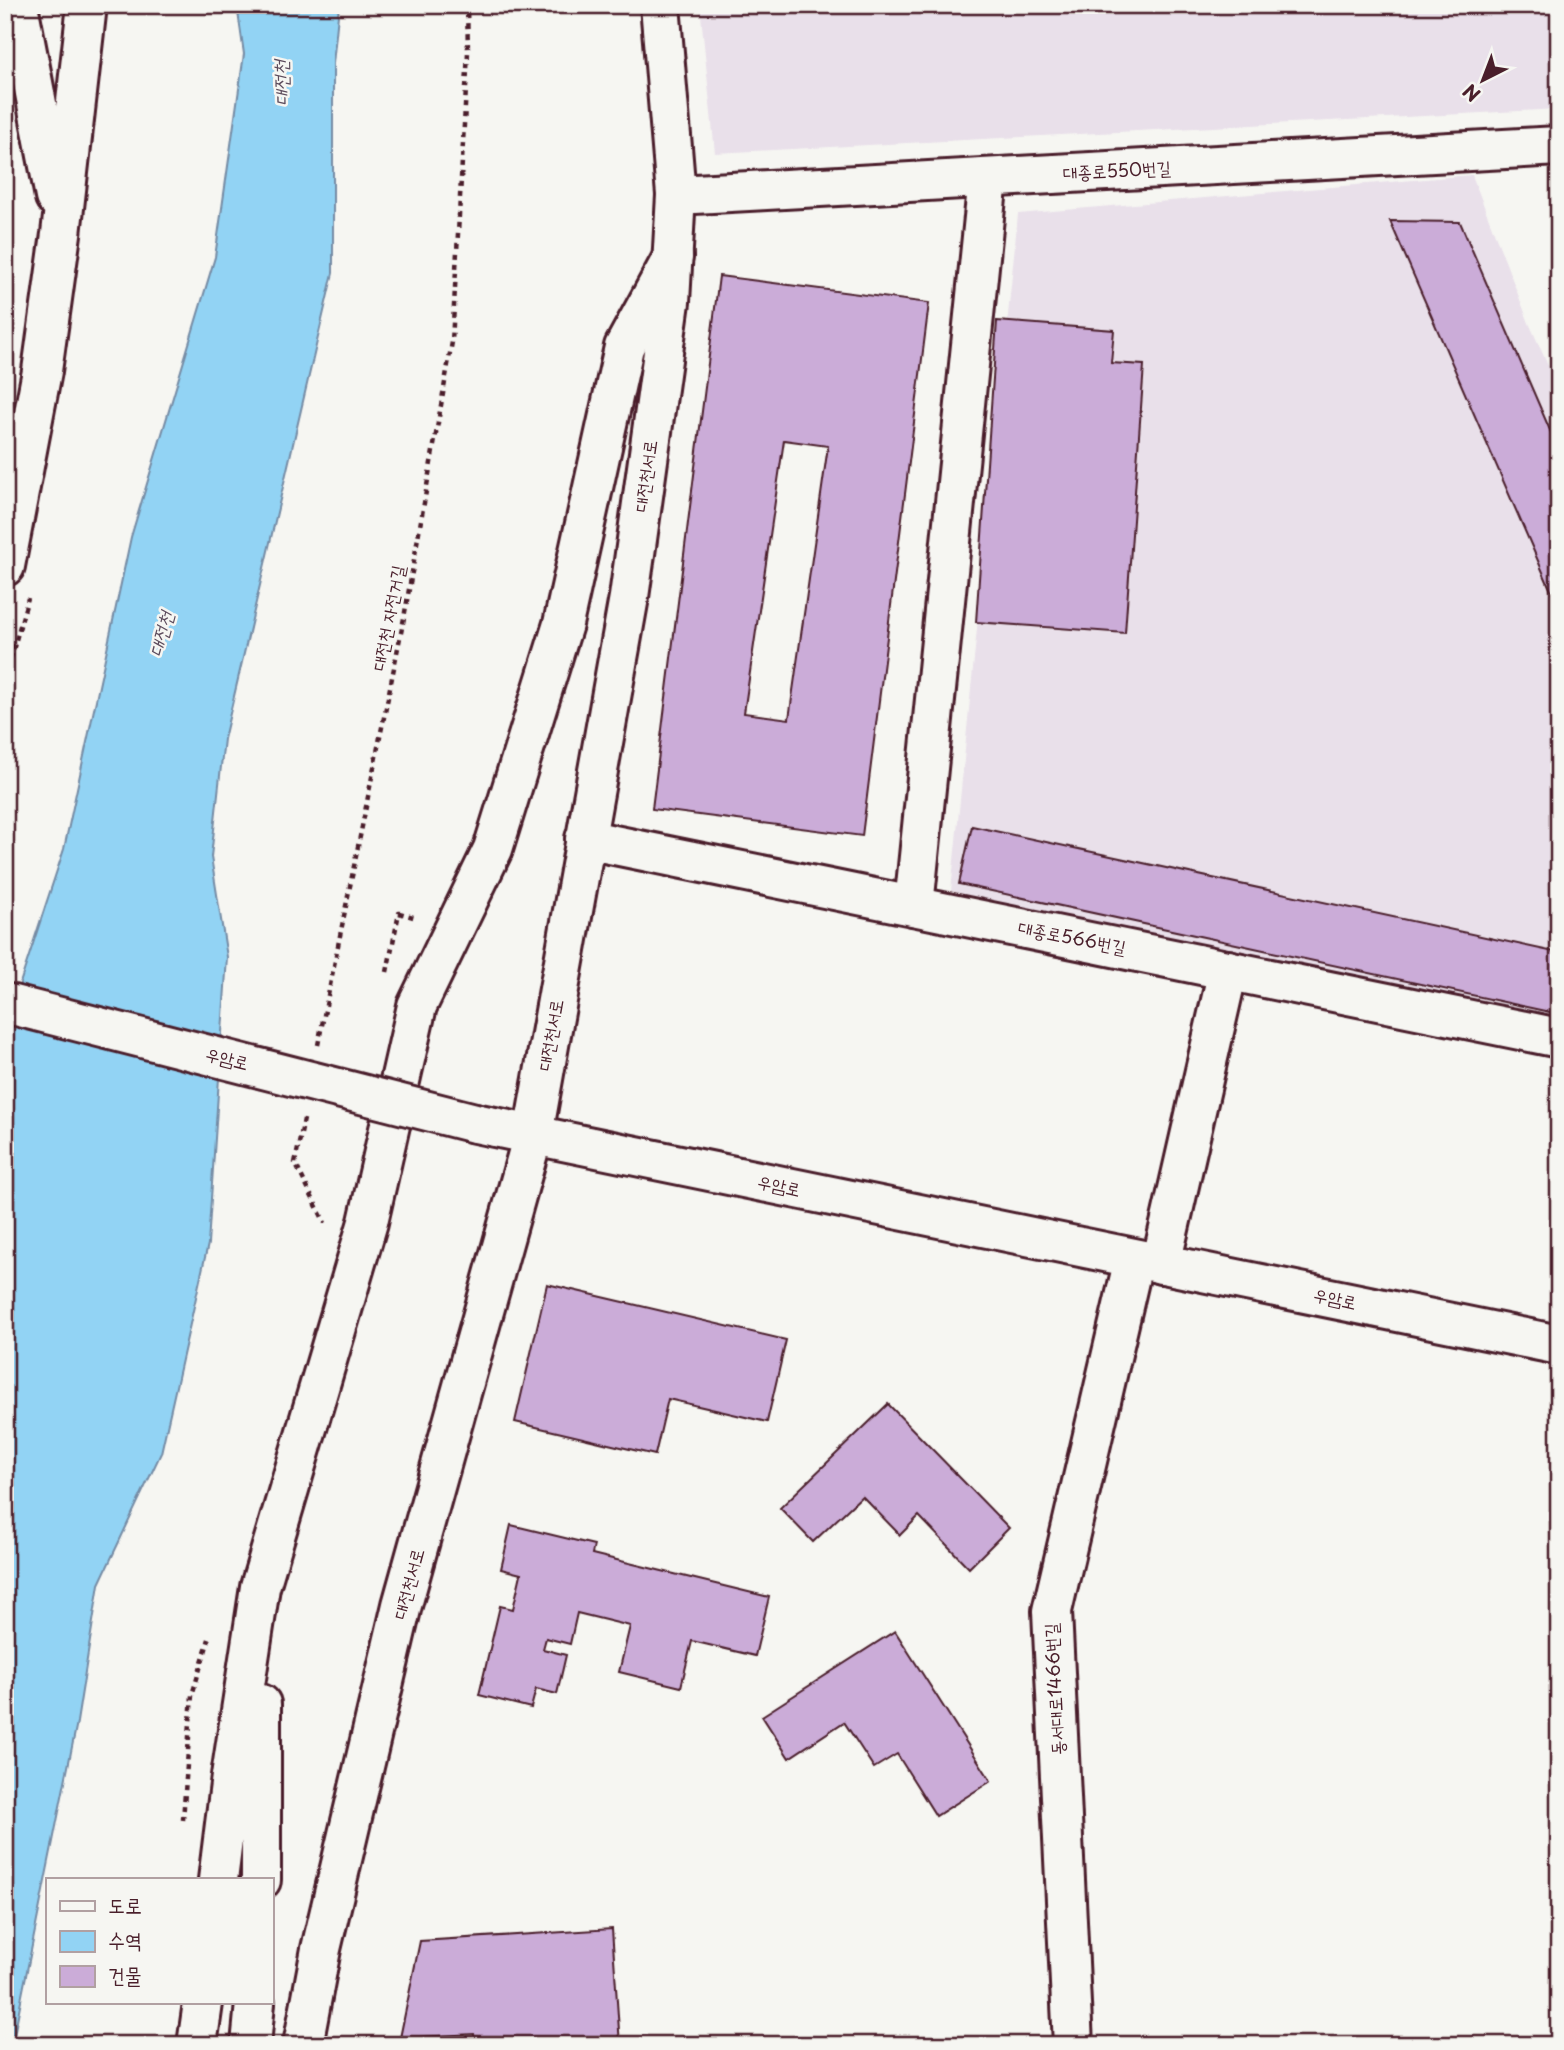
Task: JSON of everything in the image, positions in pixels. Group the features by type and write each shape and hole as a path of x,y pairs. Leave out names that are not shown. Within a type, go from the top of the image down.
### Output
{"street":[{"path":"18,5 61,234"},
{"path":"5,566 42,371 88,5"},
{"name":"대전천서로","path":"303,2045 321,1949 402,1605 533,1135 629,597 670,302 673,257 676,195 660,5"},
{"name":"대종로550번길","path":"676,195 1559,146"},
{"path":"914,906 988,178"},
{"path":"218,1878 260,1587 368,1222 417,1006 492,849 563,624 624,348 673,257"},
{"name":"대종로566번길","path":"585,839 1559,1038"},
{"name":"동서대로1466번길","path":"1073,2045 1052,1611 1228,970"},
{"name":"우암로","path":"5,1003 475,1123 1559,1345"},
{"path":"260,1587 261,1878"},
{"path":"197,2045 203,2004"},
{"path":"251,2045 255,2004"}],"path":[{"name":"대전천 자전거길","path":"316,1056 404,618 452,342 468,52 467,5"},
{"path":"306,1109 295,1163 324,1223"}],"shaded area":[{"path":"700,5 1559,5 1559,109 715,153"},
{"path":"1472,175 1529,323 1559,390 1559,1035 951,891 1018,214"}],"water":[{"name":"대전천","path":"237,5 339,5 333,64 333,273 224,739 211,857 227,957 208,1244 161,1453 99,1584 77,1722 12,2045 5,2045 5,1029 64,849 131,537 215,257 244,54"}],"building":[{"path":"1512,5 1559,5 1559,7 1512,11"},
{"path":"1390,221 1460,222 1559,451 1559,609"},
{"path":"719,276 929,303 862,836 652,809","holes":["784,440 828,446 789,719 744,713"]},
{"path":"997,321 1114,330 1111,363 1144,365 1125,633 976,622"},
{"path":"972,826 1559,953 1559,1014 959,884"},
{"path":"547,1284 786,1340 767,1422 668,1399 655,1455 515,1422"},
{"path":"888,1404 1009,1528 969,1568 919,1516 900,1535 862,1496 813,1542 780,1508"},
{"path":"511,1525 594,1545 592,1554 769,1597 755,1656 692,1641 681,1687 619,1672 630,1626 577,1613 570,1644 546,1638 543,1649 566,1655 557,1694 536,1689 531,1708 479,1695 500,1606 513,1609 521,1574 501,1569"},
{"path":"895,1631 991,1781 936,1816 897,1754 874,1768 844,1722 789,1758 762,1716"},
{"path":"612,1929 620,2045 475,2045 474,2034 400,2038 420,1941"}]}
